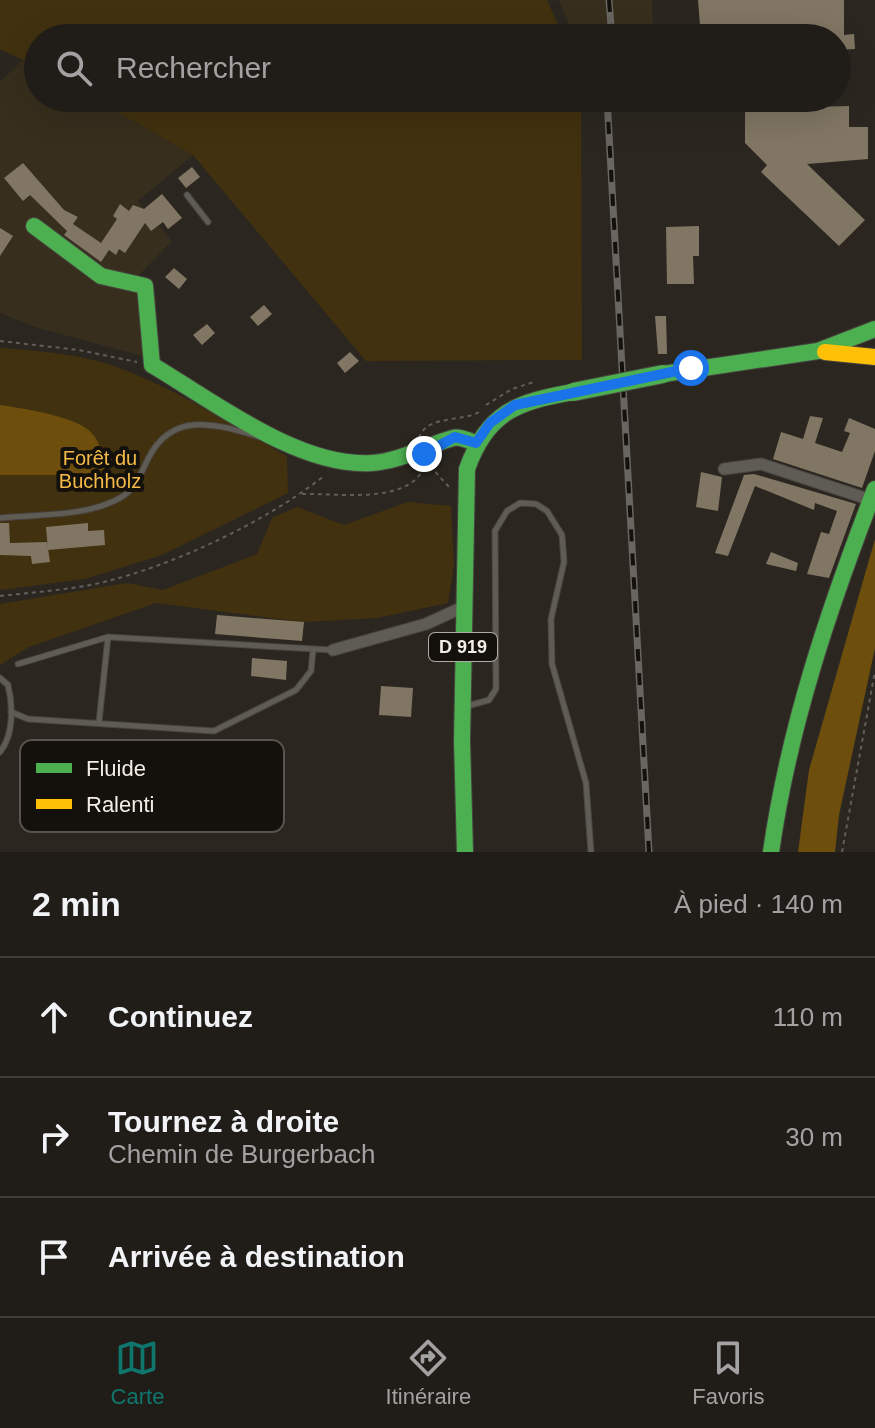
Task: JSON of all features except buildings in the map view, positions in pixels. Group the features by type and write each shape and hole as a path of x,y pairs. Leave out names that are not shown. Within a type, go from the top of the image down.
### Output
{"street":[{"path":"34,226 101,276 145,286 152,365 303,449 340,463 389,462 425,459 455,437 476,443"},
{"name":"D 919","path":"465,852 462,706 467,469 476,443 490,423 515,405 663,374 818,351 875,329"},
{"name":"D 919","path":"818,351 875,357"},
{"path":"724,469 761,464 873,495 836,592 790,737 771,852"},
{"path":"333,650 426,624 463,607"}],"lane":[{"path":"187,195 208,222"},
{"path":"0,518 99,508 124,496 137,482 152,451 186,425 208,423 303,449"},
{"path":"462,706 489,700 496,689 495,531 507,511 520,503 536,504 552,517 562,535 564,562 551,619 552,664 586,783 591,852"},
{"path":"18,664 108,637 333,650"},
{"path":"99,722 108,637"},
{"path":"11,712 28,719 214,731 296,690 311,671 313,650"},
{"path":"0,678 8,685 11,712 8,739 0,752"}],"path":[{"path":"0,341 79,350 152,365"},
{"path":"301,494 404,490 418,479 425,459 465,504"},
{"path":"0,596 80,586 146,569 223,535 301,494 340,463"},
{"path":"842,852 875,671"}],"shaded area":[{"path":"559,0 652,0 653,24 568,24"},
{"path":"24,59 24,112 118,112 193,155 138,201 172,241 137,277 156,296 157,360 35,327 0,313 0,82"},
{"path":"0,405 45,413 80,424 98,442 104,469 92,475 0,475"},
{"path":"875,539 875,648 839,815 835,852 798,852 809,770"}],"green space":[{"path":"0,0 547,0 558,24 24,24 24,60 0,49"},
{"path":"118,112 581,112 582,360 366,361 193,155"},
{"name":"Forêt du Buchholz","path":"0,348 92,360 165,388 287,456 288,493 162,555 85,579 0,590"},
{"path":"408,502 451,506 454,565 448,603 377,618 303,622 156,603 29,647 0,665 0,604 127,583 163,590 257,554 272,518 297,507 344,525"}],"railway":[{"path":"609,0 611,24"},
{"path":"608,112 649,852"}],"traffic: fast":[{"path":"34,226 101,276 145,286 152,365 286,444 344,462 372,463 403,456 453,438 476,443"},
{"path":"663,374 818,351 875,329"},
{"path":"573,392 663,374"},
{"path":"465,852 462,741 467,469 484,434 506,413 536,400 573,392"},
{"path":"771,852 788,759 812,668 875,489"}],"traffic: slow":[{"path":"825,352 875,357"}],"route":[{"path":"424,454 455,437 476,443 500,414 533,399 691,368"}]}
